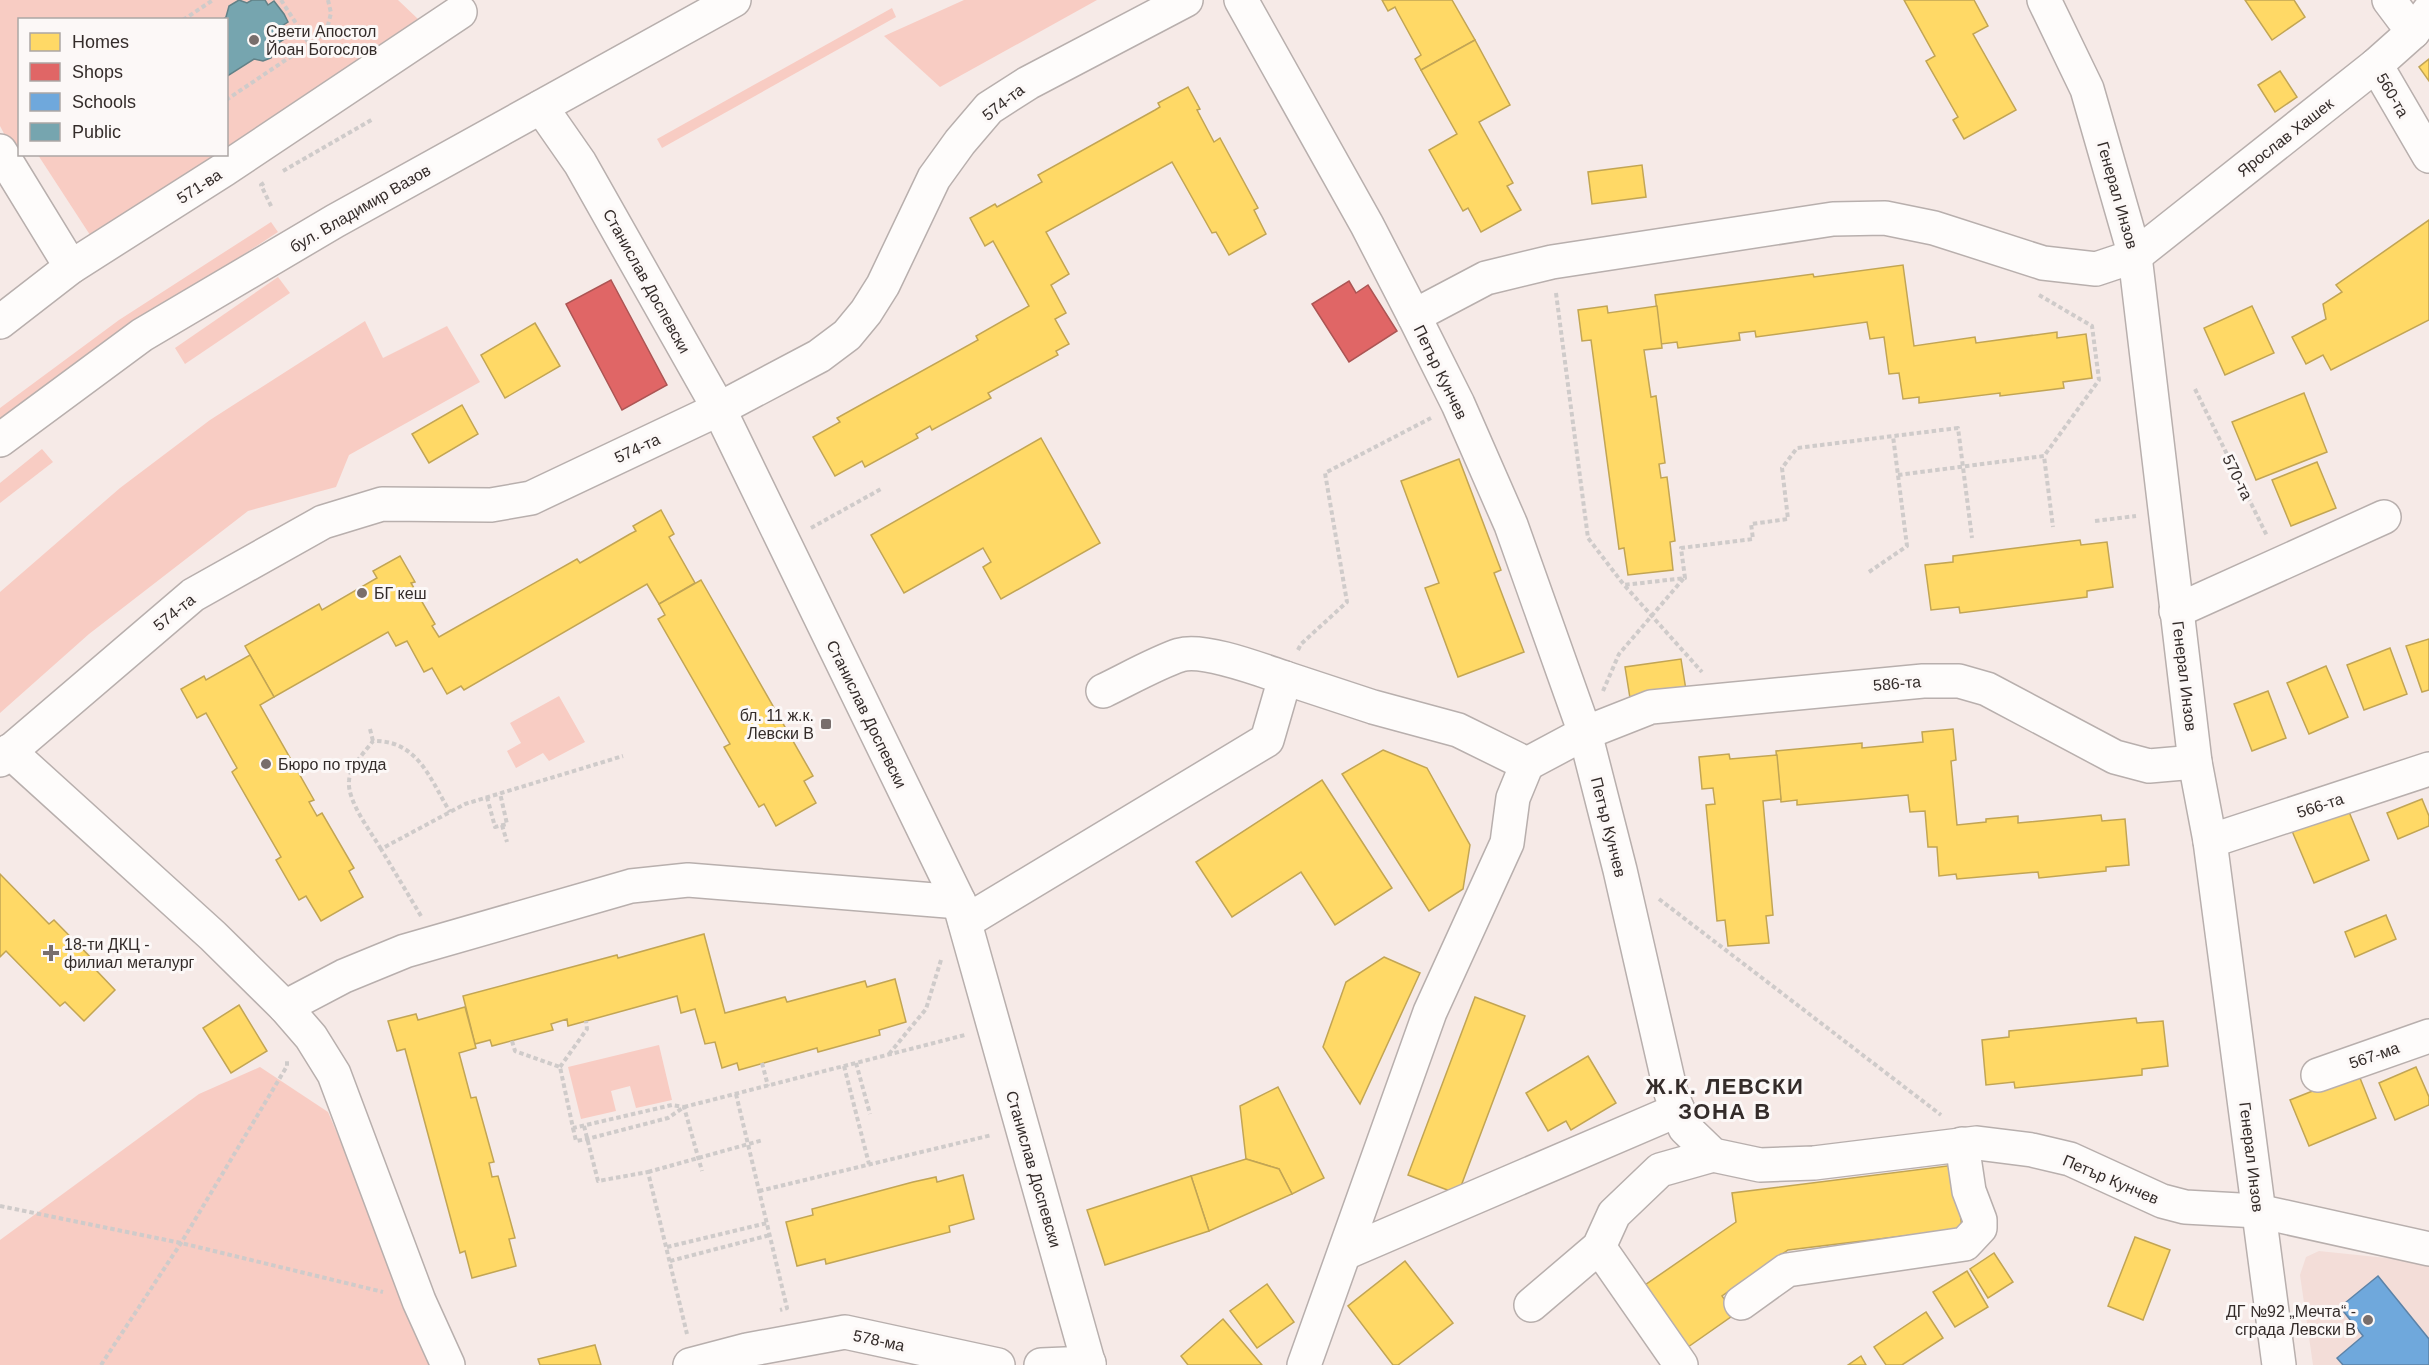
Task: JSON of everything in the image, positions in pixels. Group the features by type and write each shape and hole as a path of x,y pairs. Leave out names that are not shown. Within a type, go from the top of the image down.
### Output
{"street":[{"name":"бул. Владимир Вазов","path":"0,440 142,335 335,221 734,0"},
{"name":"574-та","path":"5,756 193,595 323,522 382,504 491,505 531,498 719,409 819,356 847,335 866,312 883,285 934,178 989,108 1028,82 1186,0"},
{"name":"Петър Кунчев","path":"1241,0 1367,225 1414,316 1458,404 1511,525 1585,733 1620,870 1671,1093 1685,1128 1713,1155 1760,1165 1814,1163 1969,1143 2032,1150 2070,1159 2162,1201 2185,1207 2258,1211 2429,1249"},
{"name":"Генерал Инзов","path":"2044,0 2087,89 2136,256 2164,513 2195,762 2210,841 2279,1365"},
{"path":"2389,0 2421,21"},
{"name":"571-ва","path":"0,322 70,267 225,169 460,12"},
{"name":"Ярослав Хашек","path":"2136,256 2376,65 2421,21"},
{"name":"560-та","path":"2376,65 2429,156"},
{"name":"Станислав Доспевски","path":"541,107 580,163 719,409 962,912 1089,1364"},
{"path":"0,151 70,267"},
{"path":"1414,316 1486,278 1552,262 1833,219 1885,218 1934,228 2043,263 2096,269 2136,256"},
{"path":"2176,611 2384,518"},
{"path":"1103,691 1181,655 1196,654 1238,663 1373,707 1458,730 1527,764 1513,798 1507,843 1430,1012 1304,1365"},
{"path":"285,1007 344,976 405,951 632,886 688,880 962,912 1267,740 1285,678"},
{"name":"586-та","path":"1527,764 1585,733 1651,707 1923,681 1959,681 1987,689 2115,757 2148,766 2195,762"},
{"path":"5,756 213,936 285,1007 311,1037 334,1074 419,1301 448,1365"},
{"name":"566-та","path":"2210,841 2429,769"},
{"name":"567-ма","path":"2318,1075 2429,1036"},
{"path":"1345,1252 1678,1110"},
{"path":"1741,1303 1787,1270 1965,1244 1980,1228 1980,1220 1969,1191 1969,1143"},
{"path":"1531,1305 1599,1247 1614,1214 1660,1170 1713,1155"},
{"path":"1599,1247 1681,1365"},
{"name":"578-ма","path":"693,1364 747,1350 845,1332 998,1365"},
{"path":"1041,1365 1089,1364"}],"path":[{"path":"186,18 213,0"},
{"path":"281,0 310,45"},
{"path":"228,99 327,33 331,13 328,0"},
{"path":"278,174 373,119"},
{"path":"269,179 261,185 272,208"},
{"path":"1552,262 1588,538 1624,585 1718,690 1740,698"},
{"path":"2033,291 2092,326 2099,380 2044,456 2053,527"},
{"name":"570-та","path":"2195,389 2281,564"},
{"path":"1285,678 1301,644 1347,602 1325,472 1458,404"},
{"path":"1585,733 1619,654 1684,578 1681,548 1753,539 1751,524 1788,519 1782,468 1797,448 1958,428 1972,538"},
{"path":"1869,572 1907,546 1893,436"},
{"path":"1898,475 2044,456"},
{"path":"784,542 881,489"},
{"path":"2095,521 2164,513"},
{"path":"1624,585 1684,578"},
{"path":"370,729 373,741"},
{"path":"373,741 404,746 418,759 450,812"},
{"path":"373,741 354,766 348,782 354,803 437,942"},
{"path":"381,849 465,804 623,756"},
{"path":"488,797 495,827 507,824 500,793"},
{"path":"502,825 507,842"},
{"path":"1657,898 1969,1143"},
{"path":"889,1054 926,1009 943,955"},
{"path":"586,1021 587,1029 560,1067 576,1141 668,1118 684,1107 994,1028"},
{"path":"512,1041 515,1051 560,1067"},
{"path":"101,1365 181,1243 287,1066 287,1054"},
{"path":"762,1063 768,1086"},
{"path":"856,1063 870,1114"},
{"path":"844,1066 869,1164"},
{"path":"736,1094 787,1308 777,1310"},
{"path":"573,1128 672,1105 684,1107"},
{"path":"684,1107 702,1171"},
{"path":"584,1126 598,1181 648,1172 763,1140"},
{"path":"759,1191 1022,1128"},
{"path":"648,1172 693,1364"},
{"path":"0,1206 181,1243 419,1301"},
{"path":"667,1248 767,1223"},
{"path":"670,1261 770,1235"}],"shaded area":[{"path":"0,0 398,0 418,19 228,146 228,18 18,18 18,146 10,145 0,126"},
{"path":"964,0 1097,0 940,87 884,36"},
{"path":"892,8 896,17 662,148 657,139"},
{"path":"39,156 215,156 92,238"},
{"path":"271,222 278,232 126,331 0,422 0,408 119,320"},
{"path":"278,277 290,293 185,364 175,348"},
{"path":"365,321 383,358 447,326 480,382 349,455 336,487 248,511 89,634 0,713 0,592 120,488 210,420"},
{"path":"42,449 53,462 0,503 0,483"},
{"path":"559,696 585,742 549,761 543,753 516,768 507,751 521,743 510,723"},
{"path":"659,1045 672,1100 636,1108 630,1086 611,1091 616,1111 581,1119 568,1067"},
{"path":"260,1067 328,1112 436,1365 0,1365 0,1240 199,1094"},
{"name":"ДГ №92 „Мечта“ - сграда Левски В","path":"2319,1251 2429,1261 2429,1365 2313,1365 2300,1275 2306,1257"}],"building: Homes":[{"path":"1382,0 1452,0 1475,40 1421,70 1415,59 1421,55 1395,7 1388,11"},
{"path":"1904,0 1974,0 1988,26 1973,34 2016,110 1964,139 1953,120 1958,117 1926,61 1935,56"},
{"path":"2245,0 2294,0 2305,17 2272,40"},
{"path":"1475,40 1510,105 1479,122 1513,183 1507,186 1521,210 1481,232 1468,208 1463,211 1429,150 1457,134 1421,70"},
{"path":"2429,59 2429,81 2419,67"},
{"path":"2280,71 2297,97 2275,112 2258,85"},
{"path":"1188,87 1214,142 1220,138 1258,208 1254,210 1266,234 1229,255 1216,232 1212,233 1172,162 1046,232 1069,274 1051,285 1066,313 1055,319 1069,344 1056,351 1058,355 988,393 991,398 932,430 930,426 916,434 918,438 865,467 862,461 835,476 813,437 840,422 837,418 978,340 976,336 1029,306 993,241 985,246 970,218 995,204 997,207 1042,182 1038,175 1155,110 1160,107 1158,103"},
{"path":"1642,165 1646,197 1592,204 1588,172"},
{"path":"2429,220 2429,320 2331,370 2323,355 2306,364 2292,337 2326,319 2323,304 2342,292 2336,285"},
{"path":"1903,265 1914,346 1975,337 1976,343 2057,332 2057,338 2086,334 2092,378 2063,382 2064,388 1919,403 1919,397 1903,399 1899,373 1889,374 1884,337 1870,339 1867,322 1756,337 1755,331 1739,333 1740,340 1678,348 1677,342 1661,344 1655,295 1813,274 1814,277"},
{"path":"1607,306 1608,313 1657,306 1662,348 1644,350 1651,397 1656,396 1665,463 1659,464 1661,478 1667,477 1675,541 1670,542 1673,570 1628,575 1624,548 1619,549 1591,340 1582,341 1578,310"},
{"path":"2252,306 2274,353 2225,375 2204,328"},
{"path":"535,323 560,366 505,398 481,355"},
{"path":"2304,393 2327,452 2256,480 2232,422"},
{"path":"462,405 478,434 429,463 412,434"},
{"path":"1041,438 1100,543 1001,599 983,567 991,562 983,548 904,593 871,535"},
{"path":"1459,459 1501,570 1494,573 1524,652 1458,677 1425,588 1439,583 1401,481"},
{"path":"2317,462 2336,508 2291,526 2272,480"},
{"path":"661,510 674,534 669,537 695,583 659,604 647,584 464,690 461,686 447,694 432,668 424,672 407,641 396,646 388,632 274,697 245,646 319,604 322,610 377,578 373,571 400,556 415,582 411,583 435,624 432,626 439,637 577,559 580,563 636,531 633,526"},
{"path":"2080,540 2081,545 2107,542 2113,587 2087,591 2087,597 1960,613 1959,607 1931,610 1925,565 1953,562 1953,556"},
{"path":"701,580 813,776 804,781 816,803 776,826 764,804 759,807 724,747 730,744 658,619 665,615 659,604"},
{"path":"2429,639 2429,690 2422,692 2406,646"},
{"path":"2390,648 2407,694 2364,710 2347,665"},
{"path":"250,655 274,697 260,705 314,800 309,802 317,816 322,813 354,868 349,871 363,897 321,921 306,896 299,900 276,860 281,857 232,772 237,768 206,713 197,718 181,689 204,676 206,680"},
{"path":"1681,659 1686,690 1630,698 1625,667"},
{"path":"2326,666 2348,717 2309,734 2287,683"},
{"path":"2268,691 2286,738 2252,751 2234,704"},
{"path":"1953,729 1956,760 1951,761 1957,825 2018,816 2018,823 2101,815 2102,821 2125,819 2129,865 2106,867 2106,871 2039,878 2038,872 1957,879 1956,874 1939,876 1937,847 1928,847 1925,811 1910,812 1908,795 1797,805 1797,800 1781,802 1776,751 1862,743 1862,748 1923,742 1922,732"},
{"path":"1383,750 1427,768 1470,845 1463,889 1429,911 1342,774"},
{"path":"1729,754 1730,759 1777,755 1781,799 1763,801 1773,915 1766,916 1769,943 1728,946 1725,920 1717,921 1706,805 1715,804 1713,788 1702,789 1699,757"},
{"path":"1322,780 1392,888 1335,925 1301,872 1232,917 1196,862"},
{"path":"2422,799 2429,816 2429,826 2398,839 2387,813"},
{"path":"2347,807 2369,860 2314,883 2292,831"},
{"path":"0,874 49,924 54,920 100,967 96,970 115,990 84,1021 65,1002 60,1006 6,951 0,957"},
{"path":"2386,915 2396,939 2355,957 2345,932"},
{"path":"704,934 725,1013 785,997 787,1002 865,981 867,987 895,979 906,1022 879,1030 880,1035 818,1052 817,1048 739,1070 737,1063 722,1068 715,1042 705,1044 695,1009 681,1013 677,996 568,1026 567,1019 551,1024 553,1030 492,1046 490,1040 475,1044 463,996 617,955 618,958"},
{"path":"1384,957 1420,973 1360,1104 1323,1047 1346,982"},
{"path":"1475,997 1525,1016 1458,1194 1408,1175"},
{"path":"239,1005 267,1051 231,1073 203,1028"},
{"path":"465,1007 476,1048 459,1053 471,1098 476,1097 494,1162 489,1163 492,1177 498,1176 515,1238 509,1239 516,1266 472,1278 465,1251 460,1253 405,1049 397,1051 388,1021 416,1014 418,1020"},
{"path":"2136,1018 2137,1023 2163,1021 2168,1066 2142,1069 2142,1075 2015,1088 2014,1082 1986,1085 1982,1040 2009,1037 2009,1031"},
{"path":"1588,1056 1616,1103 1571,1130 1566,1121 1548,1131 1526,1093"},
{"path":"2416,1067 2429,1097 2429,1105 2395,1120 2379,1083"},
{"path":"2358,1073 2376,1118 2309,1146 2290,1100"},
{"path":"1278,1087 1324,1178 1292,1194 1279,1169 1246,1159 1240,1106"},
{"path":"1246,1159 1279,1169 1292,1194 1209,1231 1191,1176"},
{"path":"1955,1165 1962,1229 1788,1250 1722,1296 1735,1314 1688,1347 1645,1285 1736,1222 1732,1193"},
{"path":"963,1175 974,1219 949,1226 950,1232 826,1264 825,1259 797,1266 786,1222 813,1215 812,1209 913,1182 936,1177 937,1182"},
{"path":"1191,1176 1209,1231 1105,1265 1087,1210"},
{"path":"2135,1237 2170,1250 2143,1320 2108,1306"},
{"path":"1994,1253 2013,1282 1988,1298 1970,1269"},
{"path":"1405,1261 1453,1323 1398,1365 1393,1365 1348,1306"},
{"path":"1967,1271 1988,1307 1955,1327 1933,1292"},
{"path":"1267,1284 1294,1322 1257,1348 1230,1311"},
{"path":"1926,1312 1943,1338 1902,1365 1886,1365 1874,1347"},
{"path":"1223,1319 1262,1365 1188,1365 1181,1356"},
{"path":"595,1345 601,1365 540,1365 538,1359"},
{"path":"1861,1356 1866,1365 1848,1365"}],"building: Shops":[{"path":"611,280 667,385 622,410 566,304"},
{"path":"1349,281 1356,293 1368,285 1397,331 1349,362 1312,304"}],"building: Schools":[{"path":"2378,1276 2429,1339 2429,1365 2343,1365 2337,1358 2363,1336 2340,1307"}],"building: Public":[{"name":"Свети Апостол Йоан Богослов","path":"239,0 247,3 252,0 265,0 268,5 274,1 288,22 282,26 289,36 275,45 271,58 263,61 254,59 228,76 228,18 225,18 229,6"}],"place":[{"name":"Свети Апостол Йоан Богослов","path":"254,40"},
{"name":"БГ кеш","path":"362,593"},
{"name":"бл. 11 ж.к. Левски В","path":"826,724"},
{"name":"Бюро по труда","path":"266,764"},
{"name":"18-ти ДКЦ - филиал металург","path":"51,953"},
{"name":"ДГ №92 „Мечта“ - сграда Левски В","path":"2368,1320"}],"district":[{"name":"Ж.К. ЛЕВСКИ ЗОНА В","path":"1725,1098"}]}
